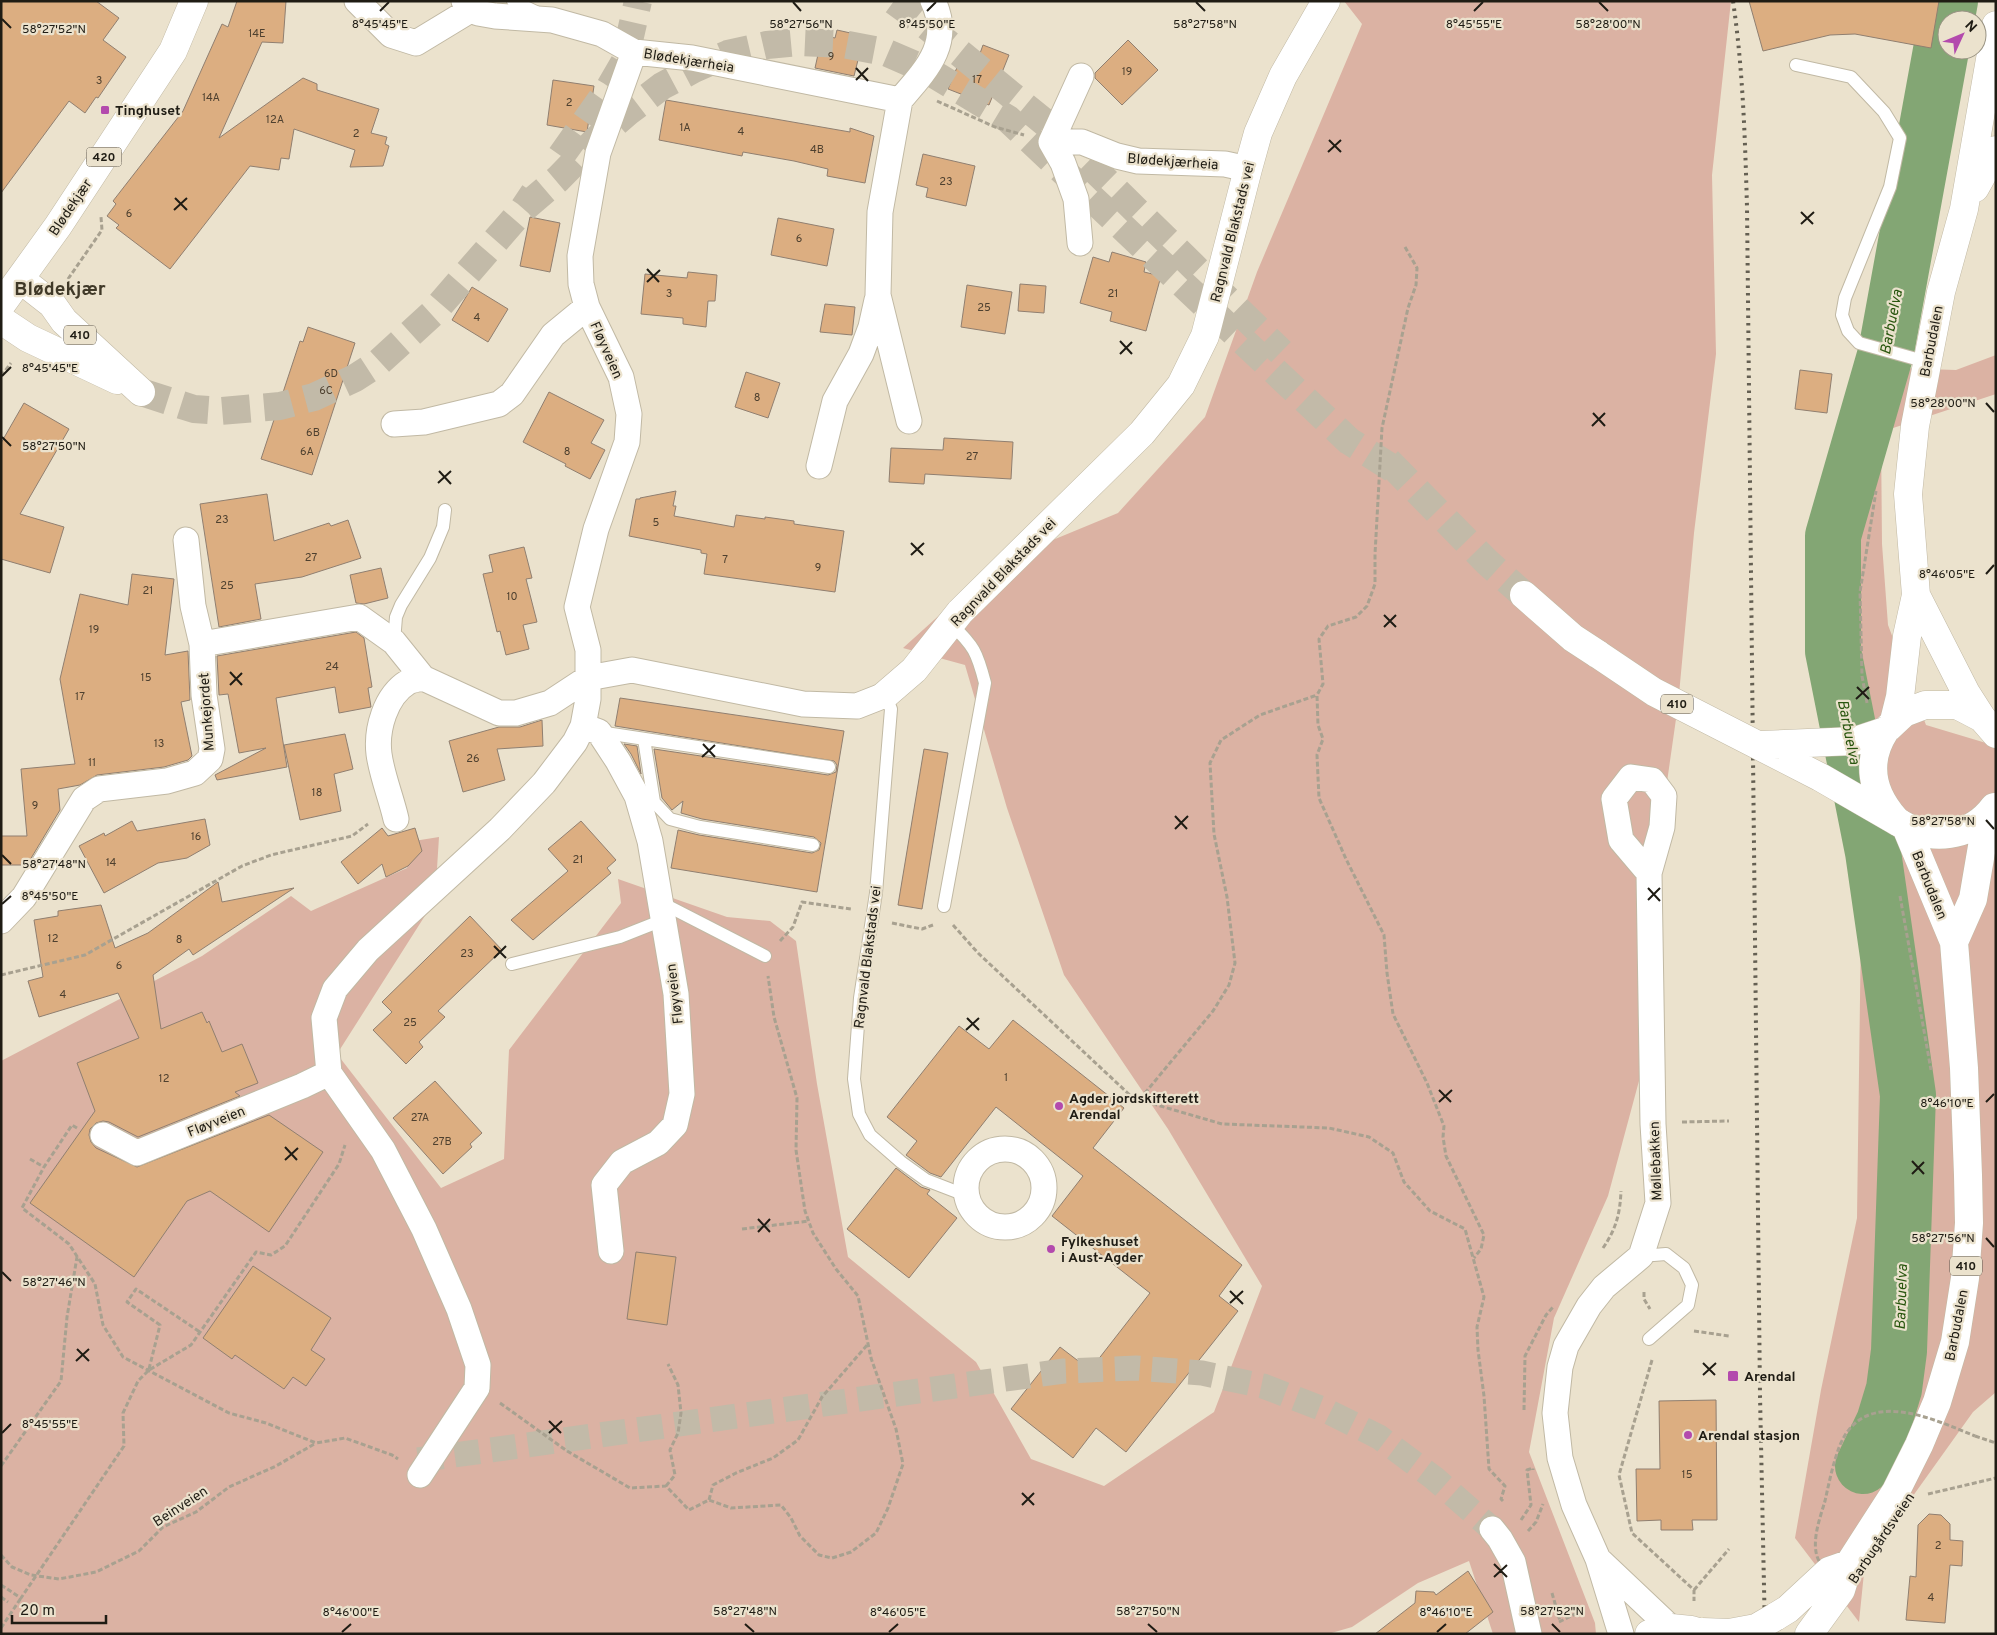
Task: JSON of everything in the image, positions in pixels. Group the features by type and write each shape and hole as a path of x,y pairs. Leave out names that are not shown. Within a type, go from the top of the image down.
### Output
{"main road":[{"name":"Blødekjær","path":"1,305 63,218 173,51 194,1"},
{"name":"Ragnvald Blakstads vei","path":"885,695 914,670 960,612 1142,433 1181,385 1206,336 1258,133 1283,76 1326,1"},
{"name":"Barbudalen","path":"1890,726 1900,698 1907,636 1916,595 1908,494 1915,426 1915,360 1942,292 1964,209 1996,25"},
{"name":"Barbudalen","path":"1964,209 1996,150"},
{"name":"410","path":"1,320 28,338 141,392 64,321 52,304 20,279"},
{"name":"410","path":"1524,595 1573,638 1654,692 1759,745 1902,825 1931,836 1953,835 1972,828 1991,811"},
{"name":"Barbudalen","path":"1916,595 1966,693 1989,726"},
{"name":"410","path":"1902,825 1884,806 1875,787 1874,759 1880,738 1890,726 1904,713 1925,705 1957,705 1989,726"},
{"name":"410","path":"1759,745 1855,741 1890,726"},
{"name":"Barbudalen","path":"1954,942 1973,899 1991,811"},
{"name":"Barbudalen","path":"1818,1627 1841,1590 1849,1564 1896,1490 1919,1445 1937,1402 1955,1342 1966,1278 1969,1223 1964,1068 1954,942 1902,825"},
{"path":"1660,1631 1700,1624 1729,1633 1756,1628 1788,1609 1829,1571 1849,1564"}],"street":[{"name":"Blødekjærheia","path":"357,1 391,35 416,43 468,5 478,13 552,20 602,34 634,52 692,58 900,100"},
{"path":"819,466 835,401 861,354 871,327 878,295 880,212 900,100 924,72 937,52 940,30 933,1"},
{"name":"Fløyveien","path":"611,1251 604,1185 622,1162 658,1143 675,1126 682,1094 676,994 650,841 637,796 591,729 588,699 588,650 577,608 596,529 627,442 629,414 621,377 587,306 581,284 580,256 598,153 634,52"},
{"path":"1080,243 1076,199 1063,163 1052,142 1082,76"},
{"name":"Blødekjærheia","path":"1052,142 1082,142 1117,156 1138,161 1225,164 1248,169"},
{"path":"878,295 909,421"},
{"path":"394,424 424,422 499,404 512,394 553,335 587,306"},
{"path":"186,540 192,606 202,644 359,617 394,642 423,678 499,713 516,713 550,703 588,678 632,670 803,704 857,706 885,695"},
{"name":"Munkejordet","path":"1,921 24,897 84,799 99,789 167,781 195,773 210,759 212,749 204,695 202,644"},
{"path":"394,812 379,754 379,732 385,711 397,691 409,682 423,678"},
{"name":"Fløyveien","path":"477,1388 478,1365 459,1309 424,1229 383,1150 329,1072 324,1018 335,989 368,950 500,829 544,783 570,749 591,729"},
{"name":"Møllebakken","path":"1641,1256 1658,1203 1653,1124 1648,873"},
{"name":"Fløyveien","path":"103,1135 137,1153 302,1086 329,1072"},
{"path":"1621,1634 1598,1559 1574,1505 1560,1458 1555,1414 1560,1368 1566,1346 1589,1306 1604,1288 1641,1256"},
{"path":"420,1475 477,1388"},
{"path":"1492,1529 1500,1539 1512,1562 1529,1634"},
{"path":"1598,1559 1660,1631"}],"lane":[{"path":"513,1 552,20"},
{"path":"1796,65 1851,77 1884,112 1900,138 1890,187 1845,298 1842,315 1848,331 1859,343 1915,360"},
{"path":"394,642 396,617 401,605 430,558 442,526 444,510"},
{"path":"944,906 985,683 979,658 970,642 951,624"},
{"name":"Ragnvald Blakstads vei","path":"885,695 891,709 884,796 876,893 860,998 854,1079 859,1114 870,1135 901,1162 926,1180 965,1195"},
{"path":"591,729 829,768"},
{"path":"644,738 654,802 670,819 700,827 813,846"},
{"path":"512,964 620,937 662,911 766,956"},
{"path":"1641,1256 1666,1254 1684,1268 1692,1285 1688,1304 1649,1339"}],"path":[{"path":"900,100 928,97 995,127 1052,142"},
{"path":"66,282 102,230 101,213"},
{"path":"1405,247 1417,268 1416,285 1408,308 1382,428 1375,584 1367,606 1356,617 1328,626 1319,639 1323,684 1317,695 1318,724 1323,738 1318,754 1319,798 1346,860 1384,935 1393,1014 1428,1084 1444,1126 1443,1137 1446,1156 1484,1235 1481,1249 1474,1258"},
{"path":"1,376 12,361"},
{"path":"1140,1099 1213,1011 1229,985 1235,964 1227,897 1214,834 1210,763 1221,740 1260,715 1317,695"},
{"path":"1,975 85,955 242,866 271,855 352,836 394,812"},
{"path":"793,927 802,902 846,906"},
{"path":"897,925 922,929 934,924 937,918"},
{"path":"952,924 978,953 1134,1098 1222,1124 1329,1128 1369,1137 1393,1153 1404,1182 1430,1211 1465,1229 1484,1297 1478,1327 1478,1350 1490,1469 1505,1486 1501,1498 1508,1506"},
{"path":"666,1486 689,1510 709,1500 731,1508 781,1505 791,1518 800,1536 819,1555 832,1558 851,1552 876,1533 888,1508 903,1464 896,1429 871,1358 858,1296 836,1269 813,1233 805,1211 796,1150 797,1098 774,1017 766,956"},
{"path":"1,1628 124,1446 123,1413 138,1381 149,1370 191,1345 256,1252 271,1255 285,1246 339,1164 355,1111"},
{"path":"1686,1121 1729,1121"},
{"path":"72,1125 44,1167 22,1208 69,1244 95,1284 103,1325 123,1357 229,1413 266,1424 316,1443 345,1438 392,1455 420,1475"},
{"path":"30,1159 44,1167"},
{"path":"742,1229 809,1221"},
{"path":"1641,1256 1644,1299 1662,1326 1619,1475 1632,1533 1694,1590 1700,1624"},
{"path":"1,1466 61,1381 67,1317 77,1257"},
{"path":"149,1370 160,1325 127,1302 136,1289 200,1332"},
{"path":"709,1500 713,1485 736,1473 773,1458 798,1440 822,1396 868,1343"},
{"path":"477,1388 567,1451 630,1488 666,1486 675,1475 670,1450 678,1433 681,1413 678,1385 668,1364"},
{"path":"1818,1560 1814,1553 1818,1528 1840,1444 1852,1427 1865,1417 1877,1412 1893,1410 1919,1416 1996,1443"},
{"name":"Beinveien","path":"1,1555 12,1567 31,1575 59,1579 96,1572 138,1551 163,1527 196,1512 229,1487 276,1466 316,1443"},
{"path":"1521,1520 1531,1505 1527,1470 1533,1468 1534,1477"},
{"name":"Barbugårdsveien","path":"1923,1495 1996,1478"},
{"path":"1524,1535 1536,1522 1544,1498"},
{"path":"1694,1590 1730,1549"},
{"path":"1,1585 21,1598"},
{"path":"1,1597 8,1602"},
{"path":"1552,1625 1586,1609"}],"shaded area":[{"path":"1344,1 1731,1 1712,175 1716,354 1694,533 1678,705 1652,887 1643,1066 1608,1196 1554,1318 1529,1452 1595,1623 1596,1634 1493,1634 1469,1561 1418,1583 1352,1627 1328,1634 1,1634 1,1061 202,956 291,896 311,911 407,868 414,851 414,841 439,837 435,900 337,1054 441,1188 504,1159 509,1050 621,903 618,879 727,917 770,921 796,941 817,1084 848,1257 976,1362 1031,1459 1104,1486 1214,1412 1262,1286 1168,1129 1064,975 1007,808 965,665 903,648 997,563 1118,513 1205,417 1257,272 1362,24"},
{"path":"1996,355 1996,394 1881,432 1882,544 1888,625 1926,725 1996,746 1996,1392 1973,1412 1865,1563 1859,1622 1795,1538 1821,1390 1857,1218 1862,854 1821,670 1830,491 1867,367 1956,370"}],"building":[{"path":"1,1 96,1 119,18 103,40 126,57 98,98 96,97 85,113 69,101 1,193"},
{"path":"237,1 286,1 283,43 262,42 219,138 303,78 317,84 317,90 379,109 371,133 387,137 385,144 389,146 383,166 350,167 355,150 294,129 289,159 281,158 279,170 250,166 170,269 116,228 119,225 107,216 116,204 113,201 183,111 222,24 228,27"},
{"path":"1749,1 1939,1 1931,48 1855,34 1830,35 1763,51"},
{"path":"837,30 864,36 854,76 815,68 821,41 824,42 826,36 835,38"},
{"path":"1128,40 1158,70 1122,105 1095,78 1095,73"},
{"path":"983,45 1009,55 989,105 948,89 963,53 978,59"},
{"path":"553,80 594,86 587,132 547,125"},
{"path":"666,100 850,132 850,128 874,136 865,183 827,176 828,169 794,161 743,152 742,156 659,140"},
{"path":"923,154 975,166 966,206 926,197 928,188 916,185"},
{"path":"530,217 560,223 550,272 520,266"},
{"path":"778,218 834,229 827,266 771,255"},
{"path":"1112,252 1146,262 1144,272 1161,276 1146,331 1110,321 1112,312 1080,303 1093,257 1109,262"},
{"path":"688,272 717,275 715,301 708,301 706,327 683,324 683,318 641,314 645,274 687,278"},
{"path":"1020,284 1046,286 1044,313 1018,311"},
{"path":"967,285 1012,292 1005,334 961,327"},
{"path":"472,287 508,309 488,342 452,320"},
{"path":"825,304 855,307 852,335 820,332"},
{"path":"308,327 355,343 312,475 261,459 300,341 303,342"},
{"path":"1800,370 1832,374 1827,413 1795,409"},
{"path":"746,372 780,383 768,418 735,407"},
{"path":"549,392 604,420 591,443 605,450 590,479 565,466 566,464 523,442"},
{"path":"24,403 69,429 20,514 64,527 50,573 1,559 1,443"},
{"path":"944,438 1013,442 1011,479 925,474 924,484 889,482 891,448 943,450"},
{"path":"676,491 673,506 676,506 674,516 734,527 736,515 765,519 765,517 794,521 794,524 844,531 835,592 704,574 707,554 701,553 701,550 629,536 636,499"},
{"path":"267,494 274,541 329,523 331,526 348,520 361,558 302,577 255,584 261,619 219,627 200,504"},
{"path":"524,547 532,578 526,579 537,622 523,625 529,649 506,655 500,631 497,632 483,574 493,572 489,555"},
{"path":"381,568 388,598 364,604 356,603 350,575"},
{"path":"132,574 174,579 165,655 188,651 190,700 181,702 192,756 188,760 164,767 97,775 80,785 58,789 60,810 27,865 1,865 1,836 27,836 21,769 75,764 60,679 80,594 128,605"},
{"path":"356,632 364,638 372,687 368,688 371,707 339,713 335,687 276,698 287,767 217,780 215,775 266,748 239,753 228,694 219,695 217,656"},
{"path":"620,698 844,731 817,892 671,868 678,830 812,853 819,850 821,843 814,837 702,819 681,813 683,801 672,810 662,798 654,749 828,775 836,772 837,765 834,761 615,726"},
{"path":"542,720 543,746 497,749 505,780 463,792 449,741 499,727 520,727"},
{"path":"345,734 353,769 334,774 341,811 300,820 284,745"},
{"path":"624,744 637,746 641,774 631,754"},
{"path":"924,749 948,753 922,909 898,905"},
{"path":"205,819 210,845 187,858 158,863 104,893 79,846 104,833 105,836 132,821 137,831"},
{"path":"581,821 616,860 607,868 611,873 533,940 511,920 568,871 548,849"},
{"path":"382,828 388,836 415,828 422,851 408,866 386,877 382,864 358,884 341,862"},
{"path":"218,882 222,902 294,888 193,955 189,949 153,975 161,1029 202,1012 207,1023 209,1021 222,1052 242,1044 258,1083 235,1092 240,1096 138,1137 109,1122 96,1123 90,1129 91,1142 96,1148 137,1167 269,1115 323,1152 269,1232 210,1191 187,1201 134,1277 30,1203 95,1111 77,1063 139,1038 118,993 39,1017 28,981 43,977 34,920 58,916 58,911 101,905 115,948 148,933"},
{"path":"470,916 502,950 438,1011 445,1017 419,1042 423,1047 406,1064 373,1030 392,1012 382,1002"},
{"path":"1013,1020 1124,1108 1093,1148 1242,1265 1219,1296 1238,1311 1126,1452 1096,1428 1073,1458 1011,1409 1060,1347 1090,1370 1150,1293 1052,1216 1083,1176 996,1107 941,1177 930,1173 906,1155 917,1141 887,1117 959,1026 989,1049"},
{"path":"435,1081 482,1133 470,1144 472,1147 443,1174 393,1118"},
{"path":"896,1168 921,1187 930,1190 927,1194 957,1218 909,1278 847,1229"},
{"path":"636,1252 676,1257 667,1325 627,1319"},
{"path":"253,1266 331,1318 311,1350 325,1359 306,1386 293,1377 284,1389 235,1355 232,1359 203,1338"},
{"name":"Arendal stasjon","path":"1716,1400 1717,1520 1692,1520 1693,1530 1661,1530 1661,1520 1637,1521 1636,1469 1660,1469 1659,1401"},
{"path":"1929,1514 1941,1515 1950,1524 1950,1540 1963,1541 1962,1566 1950,1565 1945,1623 1906,1620 1910,1576 1916,1577 1918,1525"},
{"path":"1468,1571 1493,1612 1465,1634 1375,1634 1415,1603 1416,1591 1434,1592 1436,1595"}],"waterway":[{"name":"Barbuelva","path":"1863,1466 1884,1422 1894,1389 1899,1351 1908,1095 1873,852 1833,651 1833,536 1886,352 1950,1"}],"tunnel":[{"path":"561,156 610,87 624,63 638,1"},
{"path":"894,1 1054,130 1281,352"},
{"path":"524,208 558,179 598,138 662,86 728,54 767,45 799,42 843,44 885,52 927,70 1008,119 1349,441 1400,473"},
{"path":"141,392 194,409 221,411 280,406 314,397 355,378 378,363 432,314 524,208 534,193"},
{"path":"1388,461 1487,562 1524,595"},
{"path":"418,1460 1064,1371 1136,1368 1202,1373 1263,1386 1323,1409 1379,1437 1434,1478 1492,1529"}],"railway":[{"path":"1733,1 1741,78 1747,207 1760,1395 1765,1634"}],"place":[{"name":"Tinghuset","path":"105,110"},
{"name":"Agder jordskifterett Arendal","path":"1059,1106"},
{"name":"Fylkeshuset i Aust-Agder","path":"1051,1249"},
{"name":"Arendal","path":"1733,1376"},
{"name":"Arendal stasjon","path":"1688,1435"}],"district":[{"name":"Blødekjær","path":"60,288"}]}
